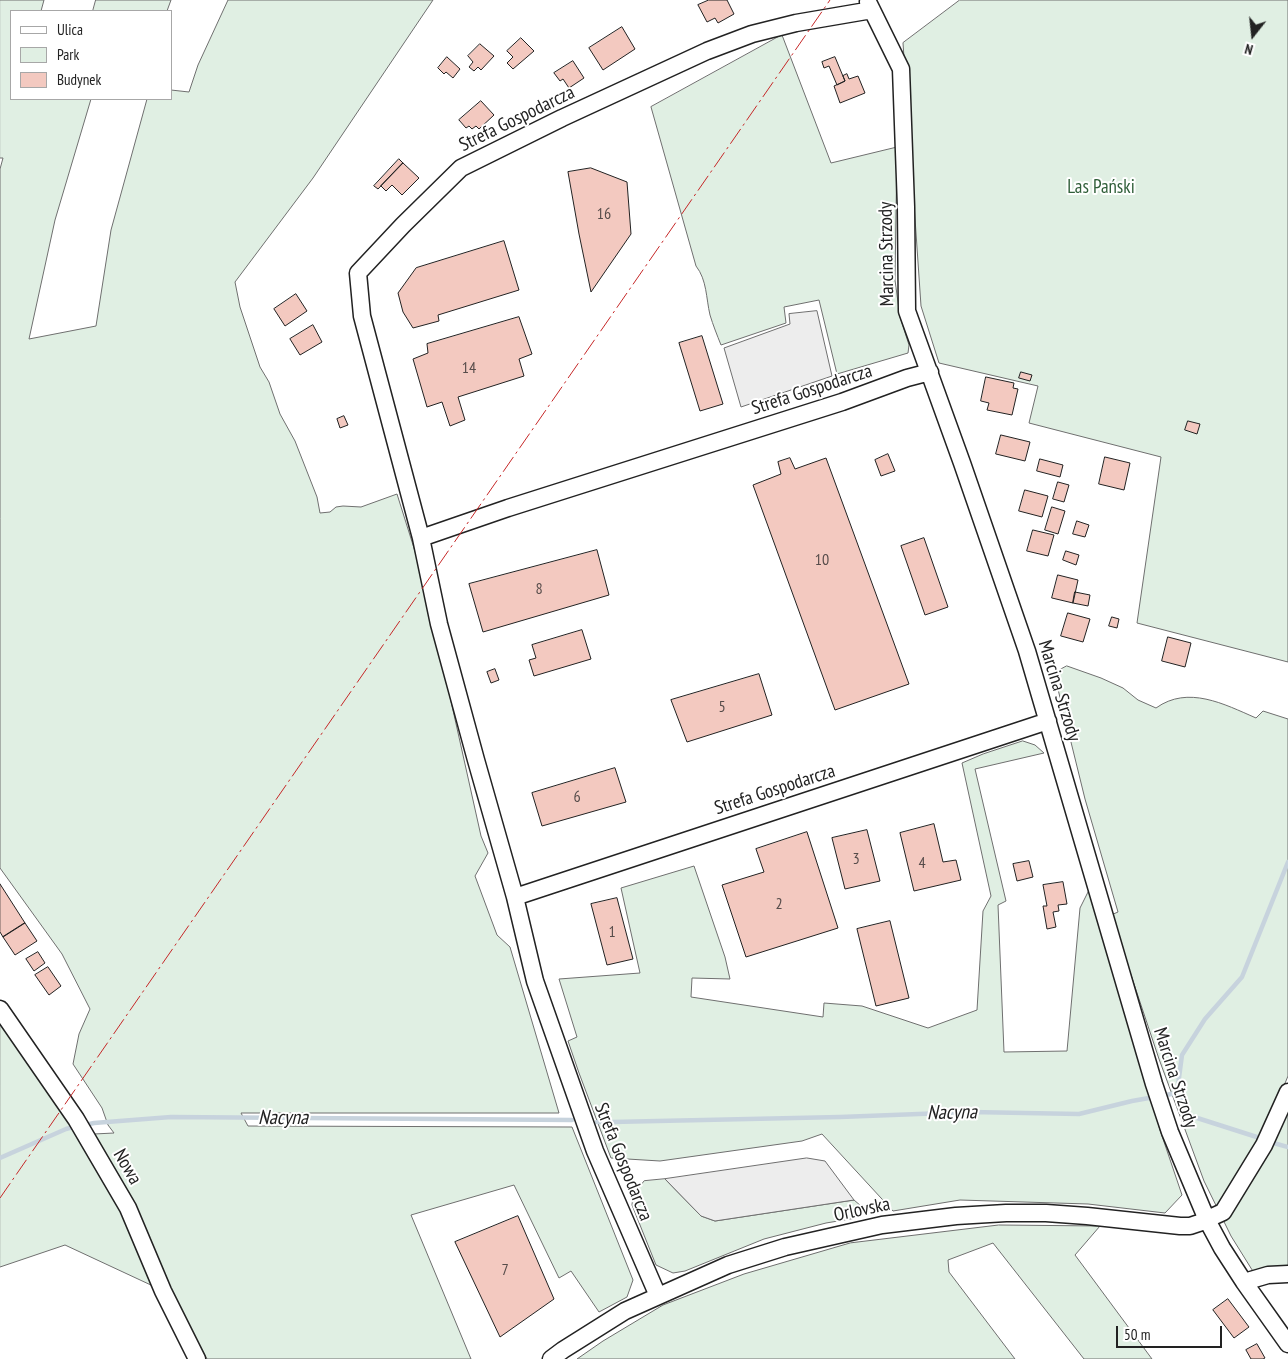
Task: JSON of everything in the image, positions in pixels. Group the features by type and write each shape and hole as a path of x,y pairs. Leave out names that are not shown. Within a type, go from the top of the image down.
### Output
{"street":[{"name":"Marcina Strzody","path":"870,5 901,69 906,207 907,311 1012,607 1048,721 1154,1084 1170,1132 1207,1220 1222,1248 1288,1344"},
{"name":"Strefa Gospodarcza","path":"658,1296 595,1151 536,981 515,897 439,624 421,538 362,316 358,272 461,168 562,118 707,51 752,34 870,5"},
{"name":"Strefa Gospodarcza","path":"421,538 517,505 842,402 907,378 930,372"},
{"name":"Strefa Gospodarcza","path":"515,897 1048,721"},
{"name":"Nowa","path":"0,1009 80,1125 128,1208 164,1292 197,1359"},
{"path":"1207,1220 1223,1212 1267,1140 1288,1092"},
{"name":"Orlovska","path":"552,1359 624,1311 728,1265 785,1247 890,1224 956,1216 1006,1213 1087,1216 1180,1226 1190,1226 1207,1220"},
{"path":"1244,1282 1268,1275 1288,1274"}],"green space":[{"path":"0,0 44,0 41,10 10,10 10,100 91,100 55,220 29,339 96,326 111,230 147,100 172,100 172,90 189,92 198,65 228,0 433,0 313,178 235,282 240,307 260,367 269,382 280,414 295,441 317,497 320,513 330,512 336,507 361,507 397,494 424,580 481,836 488,853 475,876 497,935 510,947 559,1113 241,1113 248,1126 572,1127 633,1280 627,1297 599,1312 571,1271 559,1278 514,1185 411,1215 471,1359 207,1359 185,1319 94,1134 114,1133 108,1125 102,1108 73,1064 79,1034 90,1009 62,954 0,868 0,169 3,158 0,158"},
{"path":"96,0 171,0 167,10 93,10"},
{"name":"Las Pański","path":"960,0 1288,0 1288,662 1137,623 1161,457 1029,423 1038,386 939,363 921,306 903,43"},
{"path":"782,35 831,163 897,147 895,280 900,317 909,345 908,353 837,374 819,300 784,307 786,323 721,345 710,315 704,283 696,266 651,107"},
{"path":"1067,666 1123,688 1138,700 1156,708 1168,701 1193,697 1231,707 1256,718 1263,711 1288,719 1288,1076 1276,1105 1288,1109 1288,1267 1254,1273 1231,1236 1204,1181 1159,1059 1111,915 1118,912 1085,799 1054,673"},
{"path":"1023,741 1035,745 1044,753 975,769 1006,901 998,905 1004,1052 1067,1051 1080,908 1094,880 1160,1130 1182,1195 1165,1213 1088,1204 960,1200 893,1211 822,1134 802,1141 660,1161 611,1158 568,1041 577,1037 559,979 640,973 621,888 694,866 725,957 730,979 692,978 691,997 823,1017 824,1003 862,1006 928,1028 977,1010 983,911 991,896 962,763"},
{"path":"0,1023 76,1131 122,1208 153,1286 65,1245 0,1267"},
{"path":"665,1179 701,1216 715,1221 854,1200 861,1206 860,1214 856,1218 826,1223 764,1239 685,1271 673,1273 656,1265 632,1205 633,1195 644,1181"},
{"path":"999,1225 1100,1226 1075,1255 1152,1359 1084,1359 993,1243 948,1260 949,1272 1015,1359 577,1359 663,1305 744,1274 850,1243"}],"shaded area":[{"path":"817,311 832,376 741,407 724,348 790,324 789,314"},
{"path":"807,1158 825,1161 854,1200 715,1221 701,1216 665,1179"}],"building":[{"path":"709,0 727,0 734,14 718,23 715,18 707,22 698,5"},
{"path":"622,27 635,49 603,70 589,48"},
{"path":"521,38 534,51 513,69 507,63 513,57 507,51"},
{"path":"480,44 494,56 481,70 478,67 474,71 469,67 473,62 468,56"},
{"path":"447,57 460,69 453,78 446,72 444,74 438,68"},
{"path":"835,57 845,81 837,85 829,66 824,68 822,62"},
{"path":"573,61 584,78 569,88 563,79 560,81 554,73"},
{"path":"847,74 849,79 858,76 865,93 840,103 834,86 845,81 843,76"},
{"path":"481,101 494,115 479,129 476,126 472,129 469,126 466,128 459,120"},
{"path":"399,159 403,163 378,189 374,186"},
{"path":"403,163 419,178 402,195 392,185 386,191 381,186"},
{"path":"591,168 627,182 631,234 591,292 568,172"},
{"path":"504,241 519,290 438,315 439,321 413,328 403,312 398,293 416,268"},
{"path":"296,294 307,311 285,326 274,309"},
{"path":"519,317 532,354 519,359 524,376 458,397 465,420 450,426 442,402 427,407 413,359 428,353 427,344"},
{"path":"313,325 322,342 300,355 290,339"},
{"path":"702,336 723,404 700,411 679,343"},
{"path":"1021,372 1032,375 1030,381 1019,378"},
{"path":"986,377 1014,383 1013,388 1018,389 1012,415 987,410 989,403 981,401"},
{"path":"344,416 348,425 340,428 337,419"},
{"path":"1188,421 1200,424 1197,434 1185,430"},
{"path":"1001,435 1030,442 1025,461 996,454"},
{"path":"888,454 895,471 881,476 875,460"},
{"path":"1105,457 1130,463 1124,490 1099,484"},
{"path":"790,458 795,469 826,458 909,684 835,710 753,485 781,474 778,462"},
{"path":"1040,459 1063,465 1060,477 1037,471"},
{"path":"1058,482 1069,485 1064,502 1053,499"},
{"path":"1025,490 1048,496 1042,517 1019,511"},
{"path":"1052,507 1065,511 1058,534 1045,530"},
{"path":"1077,521 1089,525 1085,537 1073,534"},
{"path":"1033,530 1054,535 1048,556 1027,551"},
{"path":"924,538 948,607 925,615 901,546"},
{"path":"597,550 609,595 483,632 469,584"},
{"path":"1066,551 1079,555 1076,565 1063,560"},
{"path":"1058,575 1078,580 1073,603 1052,598"},
{"path":"1075,592 1090,595 1088,606 1073,603"},
{"path":"1068,613 1090,619 1083,642 1061,636"},
{"path":"1112,617 1119,619 1117,628 1109,626"},
{"path":"582,630 591,659 534,676 529,660 536,658 532,645"},
{"path":"1168,637 1191,643 1185,667 1162,661"},
{"path":"495,669 499,680 491,683 487,672"},
{"path":"759,674 772,715 687,742 671,700"},
{"path":"615,768 626,802 542,826 532,793"},
{"path":"934,824 943,862 956,860 961,880 914,891 900,833"},
{"path":"867,830 880,881 845,889 832,838"},
{"path":"807,832 838,928 746,957 722,885 764,872 756,849"},
{"path":"1029,861 1033,877 1017,881 1013,864"},
{"path":"1063,882 1067,904 1058,905 1059,911 1053,912 1056,927 1047,929 1043,906 1047,906 1043,885"},
{"path":"0,884 25,923 3,937 0,932"},
{"path":"617,898 633,959 607,965 591,904"},
{"path":"890,921 909,998 876,1006 857,929"},
{"path":"25,923 37,941 15,955 3,937"},
{"path":"38,952 45,963 34,971 26,959"},
{"path":"48,967 61,986 49,995 35,975"},
{"path":"518,1216 554,1299 500,1337 455,1242"},
{"path":"1228,1299 1249,1327 1234,1338 1213,1310"},
{"path":"1257,1344 1265,1358 1251,1359 1246,1350"}],"waterway":[{"path":"1177,1093 1182,1055 1205,1019 1242,977 1288,862"},
{"name":"Nacyna","path":"1177,1093 1191,1116 1263,1139"},
{"name":"Nacyna","path":"597,1122 971,1112 1079,1114 1132,1101 1177,1093"},
{"name":"Nacyna","path":"85,1125 171,1117 572,1120"},
{"name":"Nacyna","path":"0,1158 77,1126"},
{"name":"Nacyna","path":"1270,1142 1288,1147"}],"power":[{"path":"0,1198 830,0"}]}
